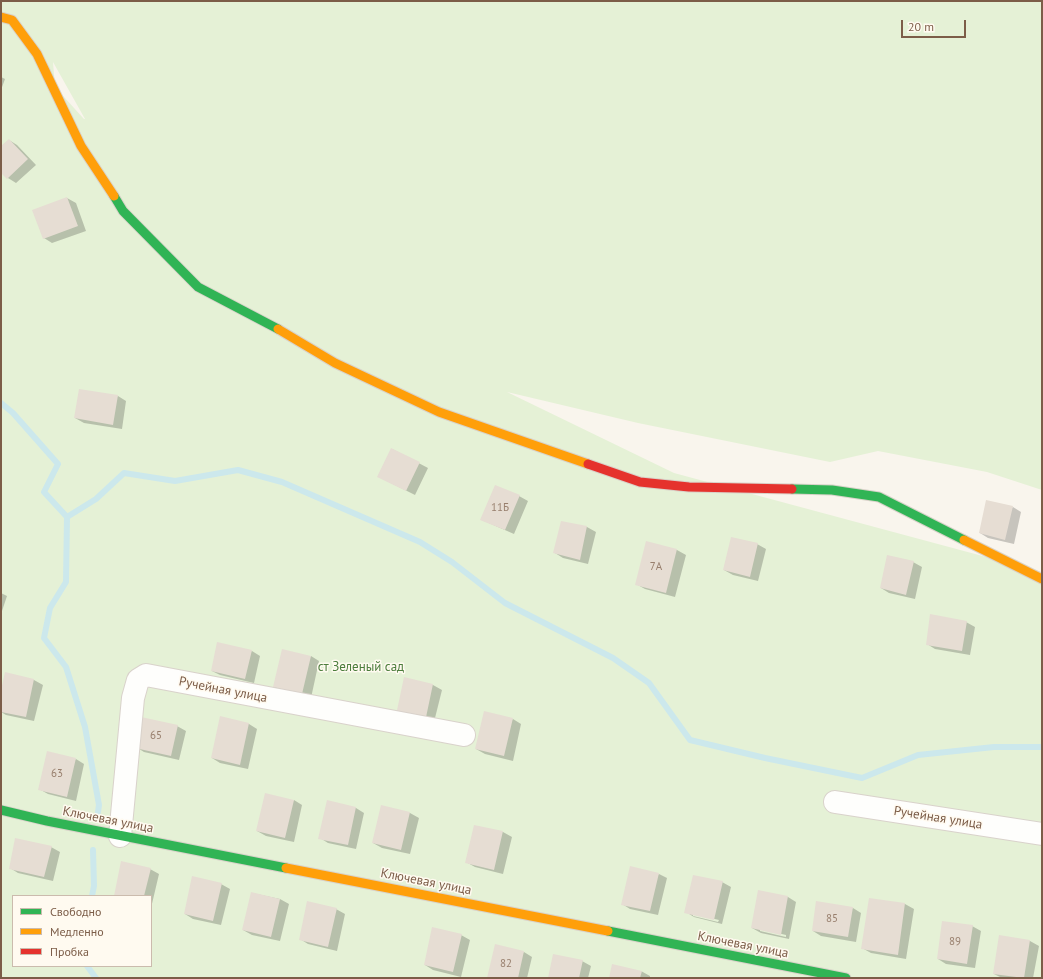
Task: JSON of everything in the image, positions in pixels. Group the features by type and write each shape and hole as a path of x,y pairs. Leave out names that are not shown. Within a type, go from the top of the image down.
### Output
{"street":[{"path":"1,18 12,20 38,54 81,146 123,211 198,287 252,314 335,363 440,412 640,482 689,487 832,490 879,497 1042,579"},
{"name":"Ручейная улица","path":"120,836 133,698 138,680 146,675 464,735"},
{"name":"Ручейная улица","path":"835,802 1042,834"},
{"name":"Ключевая улица","path":"1,810 47,822 846,978"}],"green space":[{"name":"ст Зеленый сад","path":"1,1 1042,1 1042,490 987,472 878,451 830,462 638,423 507,392 674,473 1042,572 1042,978 1,978","holes":["53,62 85,119 55,87"]}],"building":[{"path":"9,139 28,159 7,179 1,173 1,146"},
{"path":"67,197 78,226 43,239 32,210"},
{"path":"79,389 118,395 113,425 74,418"},
{"path":"391,448 420,462 406,491 377,477"},
{"path":"495,485 520,495 505,530 480,520"},
{"path":"986,500 1013,506 1005,540 979,533"},
{"path":"561,521 587,526 580,560 553,553"},
{"path":"731,537 758,543 750,577 723,570"},
{"path":"646,541 677,549 666,593 635,585"},
{"path":"887,555 914,561 906,595 880,588"},
{"path":"930,614 967,621 962,651 926,645"},
{"path":"217,642 252,650 245,679 211,671"},
{"path":"282,649 311,656 302,694 273,687"},
{"path":"5,672 34,679 26,717 1,712 1,690"},
{"path":"404,677 433,684 425,722 396,715"},
{"path":"484,711 513,718 504,756 475,749"},
{"path":"220,716 249,723 240,765 211,758"},
{"path":"141,717 178,725 171,756 135,748"},
{"path":"47,751 76,758 67,797 38,790"},
{"path":"265,793 294,800 285,838 256,831"},
{"path":"327,800 356,807 348,845 318,839"},
{"path":"381,805 410,812 401,850 372,843"},
{"path":"474,825 503,831 494,870 465,863"},
{"path":"15,838 52,846 44,877 9,869"},
{"path":"121,861 151,868 144,895 114,895"},
{"path":"630,866 659,873 650,911 621,905"},
{"path":"693,875 723,881 714,920 684,913"},
{"path":"192,876 222,883 213,921 184,914"},
{"path":"758,890 788,896 781,935 751,928"},
{"path":"251,892 280,899 271,937 242,930"},
{"path":"869,898 905,903 898,955 861,949"},
{"path":"307,901 337,908 328,947 299,940"},
{"path":"816,901 853,907 848,937 812,931"},
{"path":"942,921 973,925 967,964 937,959"},
{"path":"432,927 462,934 453,972 424,965"},
{"path":"999,935 1030,940 1024,978 993,974"},
{"path":"495,944 524,951 518,978 487,978"},
{"path":"553,954 583,960 579,978 548,978"},
{"path":"612,964 642,971 640,978 609,978"}],"waterway":[{"path":"1,403 13,413 58,464 44,492 67,517 96,499 124,473 175,481 238,470 282,482 420,542 452,562 505,603 613,658 649,683 690,740 765,758 862,778 918,755 994,747 1042,747"},
{"path":"67,517 66,582 50,608 44,638 66,667 85,727 99,805 98,812"},
{"path":"92,895 94,886 93,850"},
{"path":"88,967 96,978"}],"traffic: fast":[{"path":"114,196 123,211 198,287 278,329"},
{"path":"792,489 832,490 879,497 964,540"},
{"path":"1,810 47,821 286,868"},
{"path":"608,931 846,978"}],"traffic: slow":[{"path":"1,17 12,20 37,54 81,146 114,196"},
{"path":"278,329 335,363 439,412 588,464"},
{"path":"964,540 1042,579"},
{"path":"286,868 608,931"}],"traffic: jam":[{"path":"588,464 640,482 689,487 792,489"}]}
